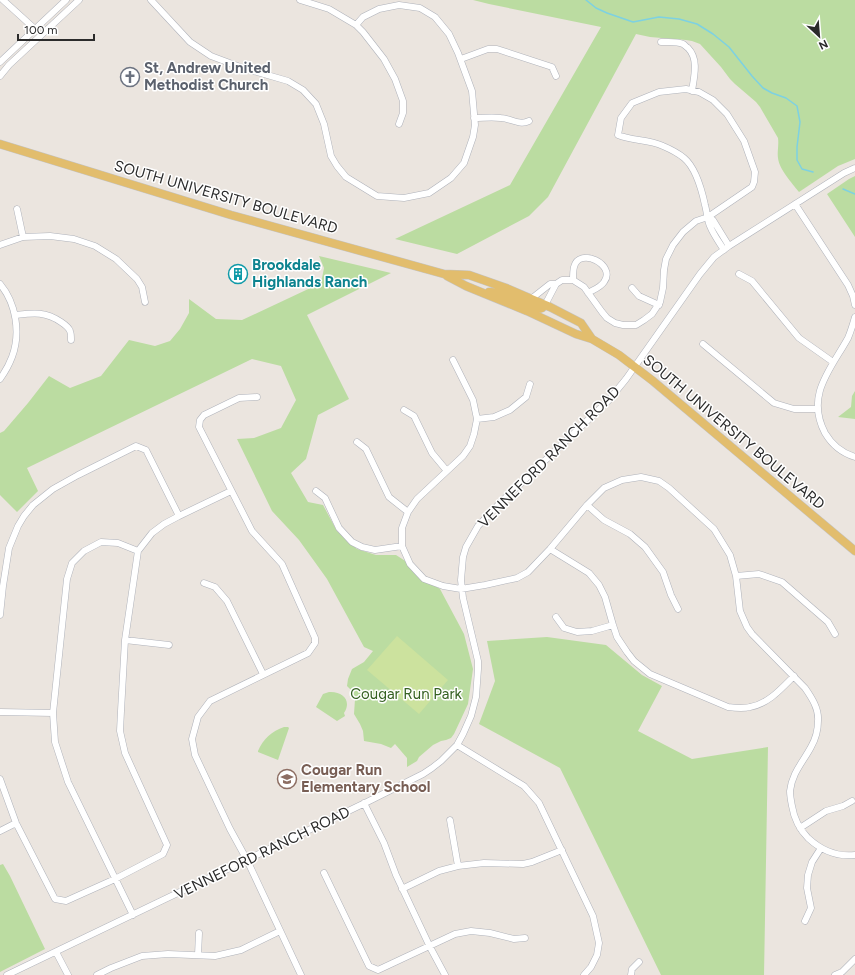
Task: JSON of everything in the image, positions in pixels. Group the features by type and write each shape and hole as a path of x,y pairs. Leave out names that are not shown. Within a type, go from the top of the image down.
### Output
{"main road":[{"name":"SOUTH UNIVERSITY BOULEVARD","path":"0,144 231,215 444,274 466,286 527,311 576,334 592,338 619,355 653,381 855,551"},
{"name":"SOUTH UNIVERSITY BOULEVARD","path":"444,274 469,275 506,288 545,305 581,324 592,338"},
{"path":"481,291 501,293 538,309 545,305"}],"street":[{"path":"0,62 66,0"},
{"path":"0,76 9,65 79,0"},
{"path":"151,0 190,42 211,56 243,68 288,81 303,90 316,104 324,124 331,156 346,177 377,196 404,198 429,193 451,178 464,163 473,137 475,125 472,91 461,59 449,34 435,17 420,8 399,5 379,9 363,17 356,25"},
{"path":"300,0 329,9 356,25 363,32 384,59 395,79 403,101 403,113 398,124"},
{"path":"3,2 35,29"},
{"path":"661,42 676,42 683,44 691,51 695,67 692,90"},
{"path":"461,59 488,49 497,49 552,67 556,76"},
{"path":"545,305 556,284 562,280 573,280 584,287 607,318 615,323 623,326 636,324 644,320 652,314 659,305 662,295 666,259 674,244 683,232 696,221 708,217 752,188 755,172 744,141 727,114 713,100 699,92 686,89 659,92 632,103 621,118 618,135 625,138 643,140 661,145 685,158 698,180 705,205 708,217 710,226 726,248"},
{"path":"474,118 504,118 521,123 529,121"},
{"name":"VENNEFORD RANCH ROAD","path":"7,975 423,774 441,761 456,745 463,734 474,707 476,697 478,661 461,589 463,557 466,547 478,526 501,502 608,401 626,379 700,274 714,258 726,248 844,172 855,168"},
{"path":"796,204 848,285 855,305"},
{"path":"18,209 23,237"},
{"path":"0,245 23,237 50,236 74,239 96,246 116,259 137,279 142,287 145,302"},
{"path":"573,280 574,267 581,259 592,258 600,263 606,272 604,282 600,286 588,292"},
{"path":"739,274 752,282 799,338 833,362"},
{"path":"0,284 7,294 15,315 16,336 12,358 0,379"},
{"path":"531,299 550,284 556,284"},
{"path":"632,288 639,296 659,305"},
{"path":"15,315 32,313 53,316 64,323 70,331 71,340"},
{"path":"855,317 849,336 825,377 820,387 818,397 818,409 823,428 839,450 855,457"},
{"path":"704,344 774,403 794,409 818,409"},
{"path":"452,360 472,400 477,419 474,434 470,446 464,456 417,499 408,512 402,528 402,546 410,564 424,579 443,586 461,589 486,586 516,578 528,572 550,549 587,505 604,488 622,480 641,477 659,481 669,488 714,529 730,555 736,576 740,611 747,626 752,634 805,688 817,709 818,721 816,736 812,747 802,760 794,775 790,791 793,813 800,828 821,848 835,854 848,856 855,855"},
{"path":"477,419 494,417 510,410 526,397 530,384"},
{"path":"257,397 239,398 204,415 200,420 199,427 252,531 282,564 315,638 315,643 308,653 210,701 198,717 192,738 195,754 301,975"},
{"path":"404,410 414,416 432,453 447,471"},
{"path":"357,442 366,449 389,497 408,512"},
{"path":"0,615 2,586 9,548 18,526 33,505 53,489 78,475 136,446 146,450 179,516"},
{"path":"316,490 325,498 339,528 352,542 362,547 375,550 402,546"},
{"path":"0,779 16,823 55,899 66,901 115,879 163,854 167,845 134,775 120,731 125,640 138,551 152,533 179,516 231,491"},
{"path":"587,505 604,520 630,534 646,547 663,572 671,595 678,609"},
{"path":"133,915 68,782 55,742 53,713 67,579 72,562 84,551 101,542 118,543 138,551"},
{"path":"550,549 589,572 599,585 605,597 617,637 634,661 650,674 728,707 750,708 772,697 794,676"},
{"path":"736,576 759,574 782,582 828,622 835,634"},
{"path":"204,583 215,587 227,601 263,674"},
{"path":"556,617 564,628 577,632 613,625"},
{"path":"125,640 169,645"},
{"path":"0,712 53,713"},
{"path":"456,745 524,786 539,803 594,916 599,943 597,955 591,967 584,975"},
{"path":"800,828 826,811 843,806 852,801"},
{"path":"364,803 384,843 402,889 445,975"},
{"path":"450,820 458,866"},
{"path":"0,831 16,823"},
{"path":"805,921 811,908 807,888 808,875 812,862 821,848"},
{"path":"402,889 439,871 458,866 484,863 523,864 562,850"},
{"path":"324,873 369,966 378,970 455,934 471,932 490,933 514,939 525,938"},
{"path":"97,975 142,956 168,954 215,956 240,950 280,931"},
{"path":"198,955 199,933"},
{"path":"56,952 68,975"},
{"path":"835,975 842,972 855,959"},
{"path":"631,975 632,969 639,962"}],"green space":[{"path":"473,0 855,0 855,159 838,166 799,192 786,176 781,167 778,156 778,138 760,107 730,79 700,44 686,40 650,37 636,34 548,197 529,216 457,254 395,239 510,185 601,27"},
{"path":"855,176 855,237 827,194"},
{"name":"Cougar Run Park","path":"319,256 391,273 307,315 349,399 318,415 306,459 291,473 308,502 323,505 337,531 357,549 376,555 396,555 410,564 424,579 440,589 464,634 473,669 468,704 454,734 451,738 433,745 419,757 417,761 407,767 407,758 395,744 391,748 381,744 364,741 363,731 354,714 355,699 351,690 347,686 352,669 364,662 373,651 364,647 327,579 299,540 272,511 237,439 254,438 281,428 296,400 281,366 252,359 27,468 38,491 17,512 0,495 0,433 4,431 49,376 70,388 101,376 129,340 155,346 170,341 180,329 189,313 189,299 216,319 242,320 321,283 324,268"},
{"path":"855,391 855,419 838,417 851,407 852,396"},
{"name":"Cougar Run Park","path":"397,636 448,680 419,714 367,670"},
{"path":"547,637 606,645 642,675 662,686 638,731 692,759 768,747 764,975 661,975 560,768 479,724 495,681 487,641"},
{"path":"329,692 342,695 346,701 347,705 344,713 345,716 337,721 316,707 323,694"},
{"path":"284,727 289,728 278,760 258,752 262,743 268,736"},
{"path":"3,864 45,949 0,972 0,865"}],"waterway":[{"path":"586,0 596,8 633,22 659,17 679,19 697,24 713,34 729,47 763,88 786,98 797,106 800,122 797,160 802,169 813,172"},
{"path":"843,189 855,194"}],"place":[{"name":"St, Andrew United Methodist Church","path":"130,77"},
{"name":"Brookdale Highlands Ranch","path":"238,274"},
{"name":"Cougar Run Elementary School","path":"287,779"}]}
